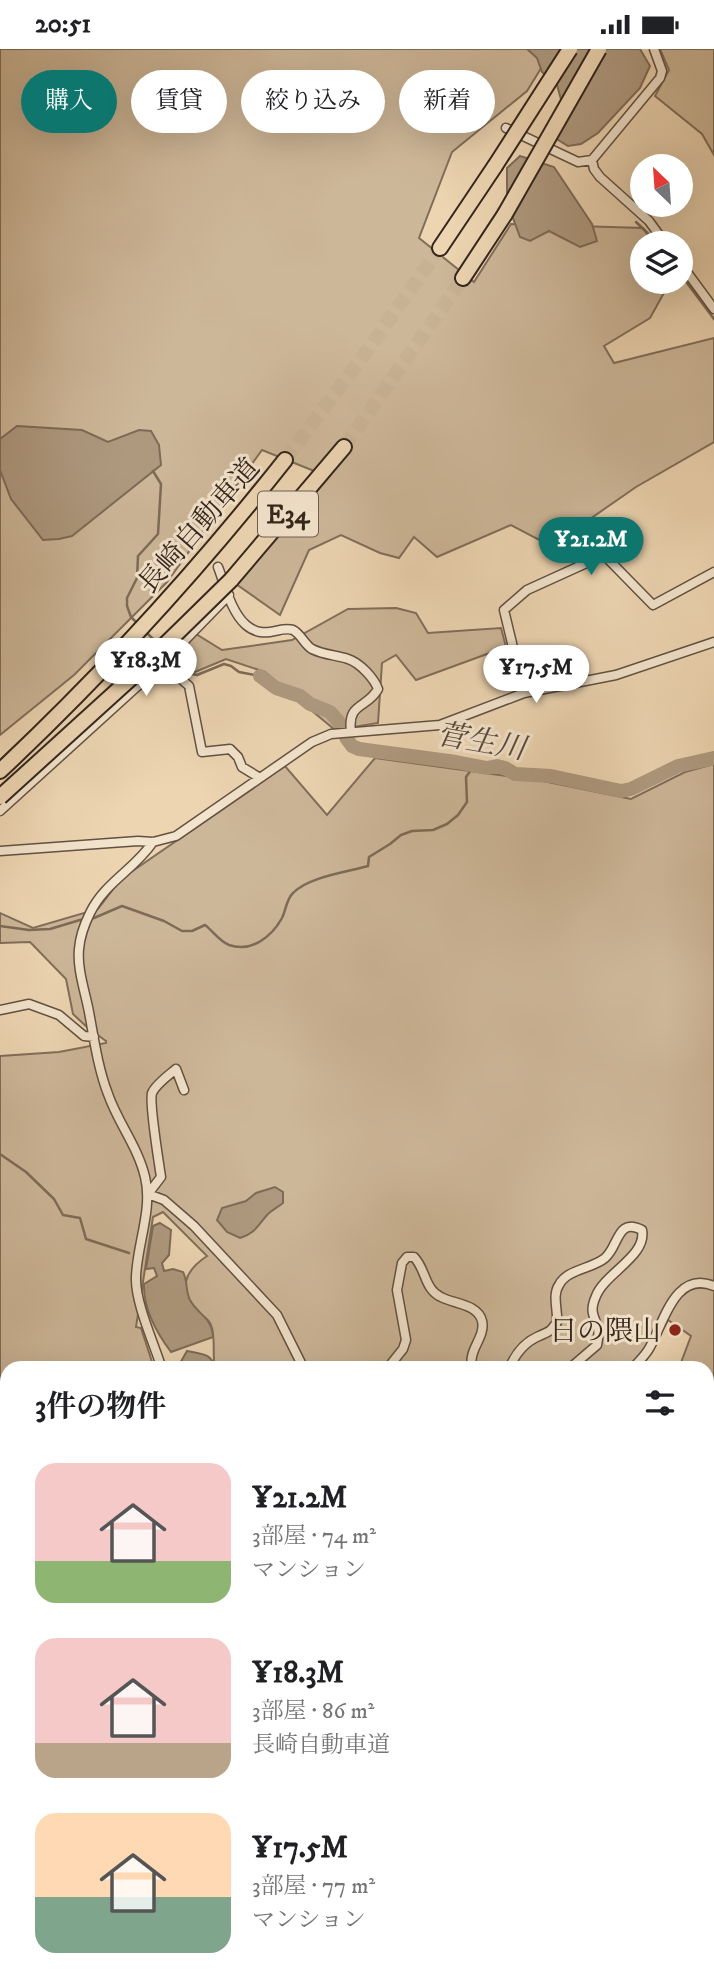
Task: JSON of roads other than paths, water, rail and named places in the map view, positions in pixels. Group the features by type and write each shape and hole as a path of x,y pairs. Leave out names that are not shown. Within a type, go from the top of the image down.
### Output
{"highway":[{"path":"440,248 570,49"},
{"path":"463,278 505,214 599,49"},
{"name":"長崎自動車道","path":"0,797 121,687 231,580 344,447"},
{"name":"長崎自動車道","path":"0,771 117,652 235,523 285,460"}],"street":[{"path":"506,128 578,162 592,160 660,78 662,71 654,49"},
{"path":"592,160 600,177 649,221 656,231"},
{"path":"693,280 714,309"},
{"path":"524,693 504,610 527,590 604,555 653,604 714,572"},
{"path":"218,567 236,613 244,624 265,633 292,630 307,646 316,651 350,659 376,683 376,694 353,713 349,720 351,732"},
{"path":"0,811 163,663 229,595"},
{"path":"0,842 3,851 153,842 176,836 312,741 331,734 440,725 524,693 616,675 714,642"},
{"path":"163,663 189,686 202,752 230,749 238,757 242,767 260,778"},
{"path":"153,842 142,858 100,896 85,925 79,948 80,969 108,1094 145,1177 148,1194 136,1277 138,1297 159,1361"},
{"path":"0,1010 29,1004 59,1014 84,1036 94,1037"},
{"path":"148,1194 161,1177 152,1093 176,1069 184,1090"},
{"path":"148,1194 164,1200 194,1226 277,1315 300,1361"},
{"path":"513,1361 517,1351 537,1336 550,1332 557,1322 555,1294 565,1277 604,1259 612,1251 619,1233 626,1227 642,1230 644,1239 640,1248 602,1286 596,1296 592,1315 598,1330 597,1345 578,1361"},
{"path":"393,1361 406,1340 397,1290 402,1263 407,1257 414,1257 419,1262 431,1290 440,1297 476,1311 482,1319 482,1328 471,1356 472,1361"},
{"path":"639,1361 649,1350 659,1325 681,1291 687,1285 705,1282 714,1286"}],"waterway":[{"path":"636,222 645,231"},
{"path":"693,291 714,319"},
{"path":"138,624 131,617 127,598 137,578 138,556 158,534 161,484 153,471"},
{"path":"145,631 158,644"},
{"path":"170,656 192,674 197,675 224,664 239,672 260,676"},
{"name":"菅生川","path":"260,676 276,688 300,696 310,704 330,712 352,746 359,749 487,768 497,766 515,774 551,776 621,791 631,789 678,766 714,758"},
{"path":"0,926 29,930 50,929 94,918 122,906 164,921 182,931 192,931 205,925 229,945 253,945 273,931 282,918 287,902 300,887 318,879 368,866 369,857 401,835 412,831 433,830 447,824 467,802 466,777 474,766"},
{"path":"0,1154 26,1172 54,1199 63,1215 80,1218 86,1239 129,1253"}],"tunnel":[{"path":"285,460 440,248"},
{"path":"344,447 463,278"}],"place":[{"name":"日の隈山","path":"675,1330"}]}
